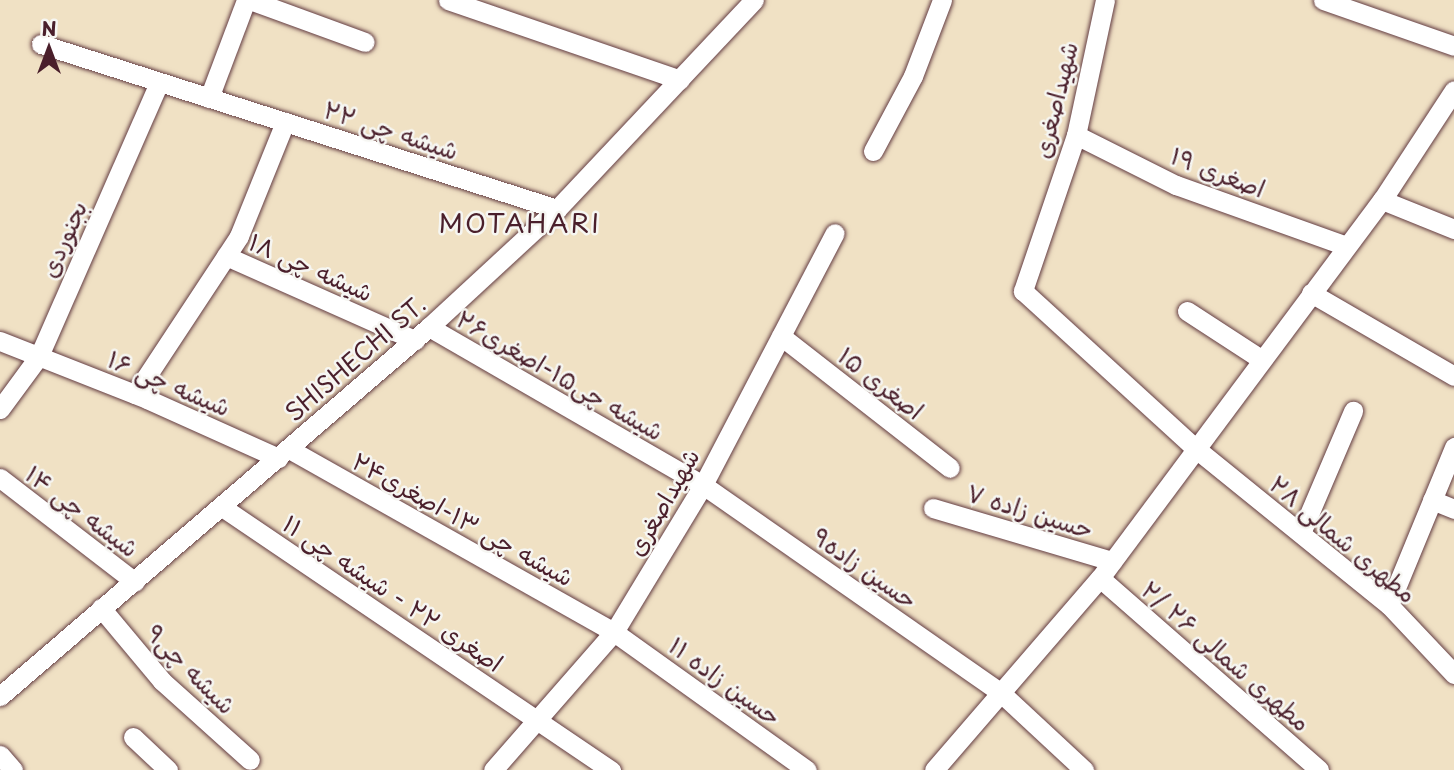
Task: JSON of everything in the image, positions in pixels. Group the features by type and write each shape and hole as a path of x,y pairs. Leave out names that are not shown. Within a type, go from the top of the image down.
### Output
{"street":[{"path":"209,98 248,0 365,42"},
{"path":"448,0 680,80"},
{"name":"SHISHECHI ST.","path":"0,696 422,334 557,209 680,80 746,0"},
{"name":"SHISHECHI ST.","path":"720,34 754,0"},
{"path":"873,151 913,76 942,0"},
{"name":"شهیداصغری","path":"1023,291 1076,135 1105,0"},
{"path":"1323,0 1454,46"},
{"name":"شیشه چی ۲۲","path":"41,44 557,209"},
{"name":"بجنوردی","path":"0,409 39,356 159,82"},
{"path":"934,770 1100,578 1382,200 1454,90"},
{"path":"135,394 239,236 285,122"},
{"name":"اصغری ۱۹","path":"1076,135 1176,185 1346,246"},
{"path":"1382,200 1454,229"},
{"name":"شهیداصغری","path":"493,770 614,632 703,485 835,233"},
{"name":"شیشه چی ۱۸","path":"226,256 422,334"},
{"name":"مطهری شمالی ۲۸","path":"1023,291 1195,448 1389,606 1453,671"},
{"path":"1311,293 1454,376"},
{"path":"1187,311 1261,359"},
{"name":"شیشه چی۱۵-اصغری۲۶","path":"422,334 703,485"},
{"name":"اصغری ۱۵","path":"781,336 950,468"},
{"name":"شیشه چی ۱۶","path":"0,341 283,454"},
{"path":"1301,533 1353,411"},
{"path":"1389,606 1454,447"},
{"name":"شیشه چی ۱۳-اصغری۲۴","path":"283,454 614,632"},
{"name":"شیشه چی ۱۴","path":"0,478 135,582"},
{"name":"حسین زاده۹","path":"703,485 1000,692 1084,770"},
{"path":"1432,500 1454,509"},
{"name":"اصغری ۲۲ - شیشه چی ۱۱","path":"222,507 611,770"},
{"name":"حسین زاده ۷","path":"933,508 1112,561"},
{"name":"مطهری شمالی ۲۶ /۲","path":"1100,578 1319,770"},
{"name":"شیشه چی۹","path":"101,608 162,681 250,760"},
{"name":"حسین زاده ۱۱","path":"614,632 807,770"},
{"path":"133,737 168,770"},
{"path":"0,755 13,770"}],"district":[{"name":"MOTAHARI","path":"520,223"}]}
